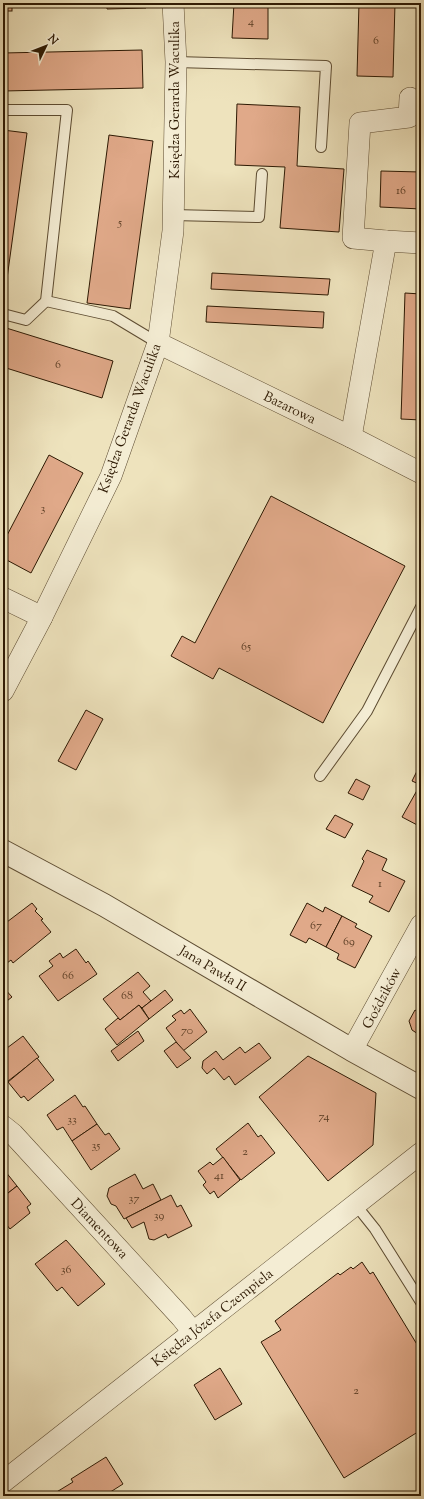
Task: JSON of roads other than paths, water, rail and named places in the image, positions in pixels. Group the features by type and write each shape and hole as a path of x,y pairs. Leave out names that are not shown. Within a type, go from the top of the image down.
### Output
{"street":[{"name":"Księdza Gerarda Waculika","path":"3,691 42,617 111,476 158,343 173,231 176,62 173,3"},
{"path":"410,98 409,117 360,123 354,238 421,243"},
{"path":"351,437 386,241"},
{"name":"Bazarowa","path":"158,343 351,437 421,473"},
{"path":"3,598 42,617"},
{"name":"Jana Pawła II","path":"3,851 135,922 352,1050 421,1088"},
{"name":"Goździków","path":"352,1050 421,925"},
{"name":"Diamentowa","path":"3,1126 13,1134 87,1214 193,1332"},
{"name":"Księdza Józefa Czempiela","path":"3,1482 421,1153"}],"lane":[{"path":"176,62 326,66 321,148"},
{"path":"3,110 67,110 46,301 26,320 3,314"},
{"path":"173,215 259,217 262,174"},
{"path":"46,301 113,316 158,343"},
{"path":"320,776 367,711 421,607"},
{"path":"355,1204 375,1229 421,1302"}]}
